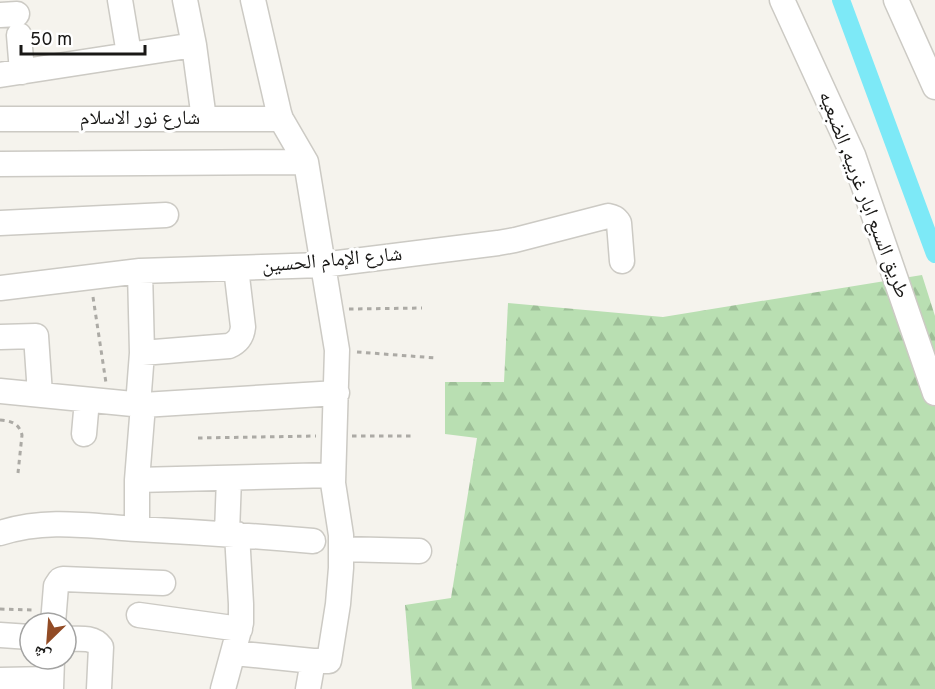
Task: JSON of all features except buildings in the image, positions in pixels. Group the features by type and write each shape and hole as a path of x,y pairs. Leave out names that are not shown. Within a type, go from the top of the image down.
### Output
{"street":[{"path":"120,0 129,54"},
{"path":"185,0 194,45 204,120"},
{"path":"234,653 313,661 330,660 339,604 341,549 333,475 337,350 306,162 281,119 253,0"},
{"name":"طريق السبع ابار غربيه, الضبعيه","path":"783,0 853,155 935,393"},
{"path":"896,0 935,87"},
{"path":"12,22 11,74 194,45"},
{"name":"شارع نور الاسلام","path":"0,119 281,119"},
{"path":"0,164 306,162"},
{"path":"0,223 166,215"},
{"name":"شارع الإمام الحسين","path":"0,288 140,272 322,265 498,243 608,216 612,216 619,223 622,261"},
{"path":"142,353 235,344 239,340 243,327 236,268"},
{"path":"137,529 142,353 140,272"},
{"path":"0,337 36,336 40,394"},
{"path":"0,392 140,405 337,393"},
{"path":"84,434 98,401"},
{"path":"137,480 333,475"},
{"path":"223,689 240,629 241,604 232,534 229,478"},
{"path":"0,533 27,526 62,524 313,541"},
{"path":"341,549 419,551"},
{"path":"54,611 56,586 63,579 163,583"},
{"path":"140,615 240,629"},
{"path":"0,635 18,636"},
{"path":"78,639 92,639 101,646 99,689"},
{"path":"308,689 313,661"},
{"path":"0,680 51,676"}],"path":[{"path":"90,278 98,401"},
{"path":"330,309 422,308"},
{"path":"337,350 436,358"},
{"path":"0,420 11,421 20,429 22,435 18,473"},
{"path":"198,438 413,436"},
{"path":"0,609 18,612"}],"green space":[{"path":"922,275 935,316 935,689 412,689 405,605 451,598 477,438 445,434 445,382 504,382 508,303 663,317"}],"waterway":[{"path":"841,0 935,254"}]}
